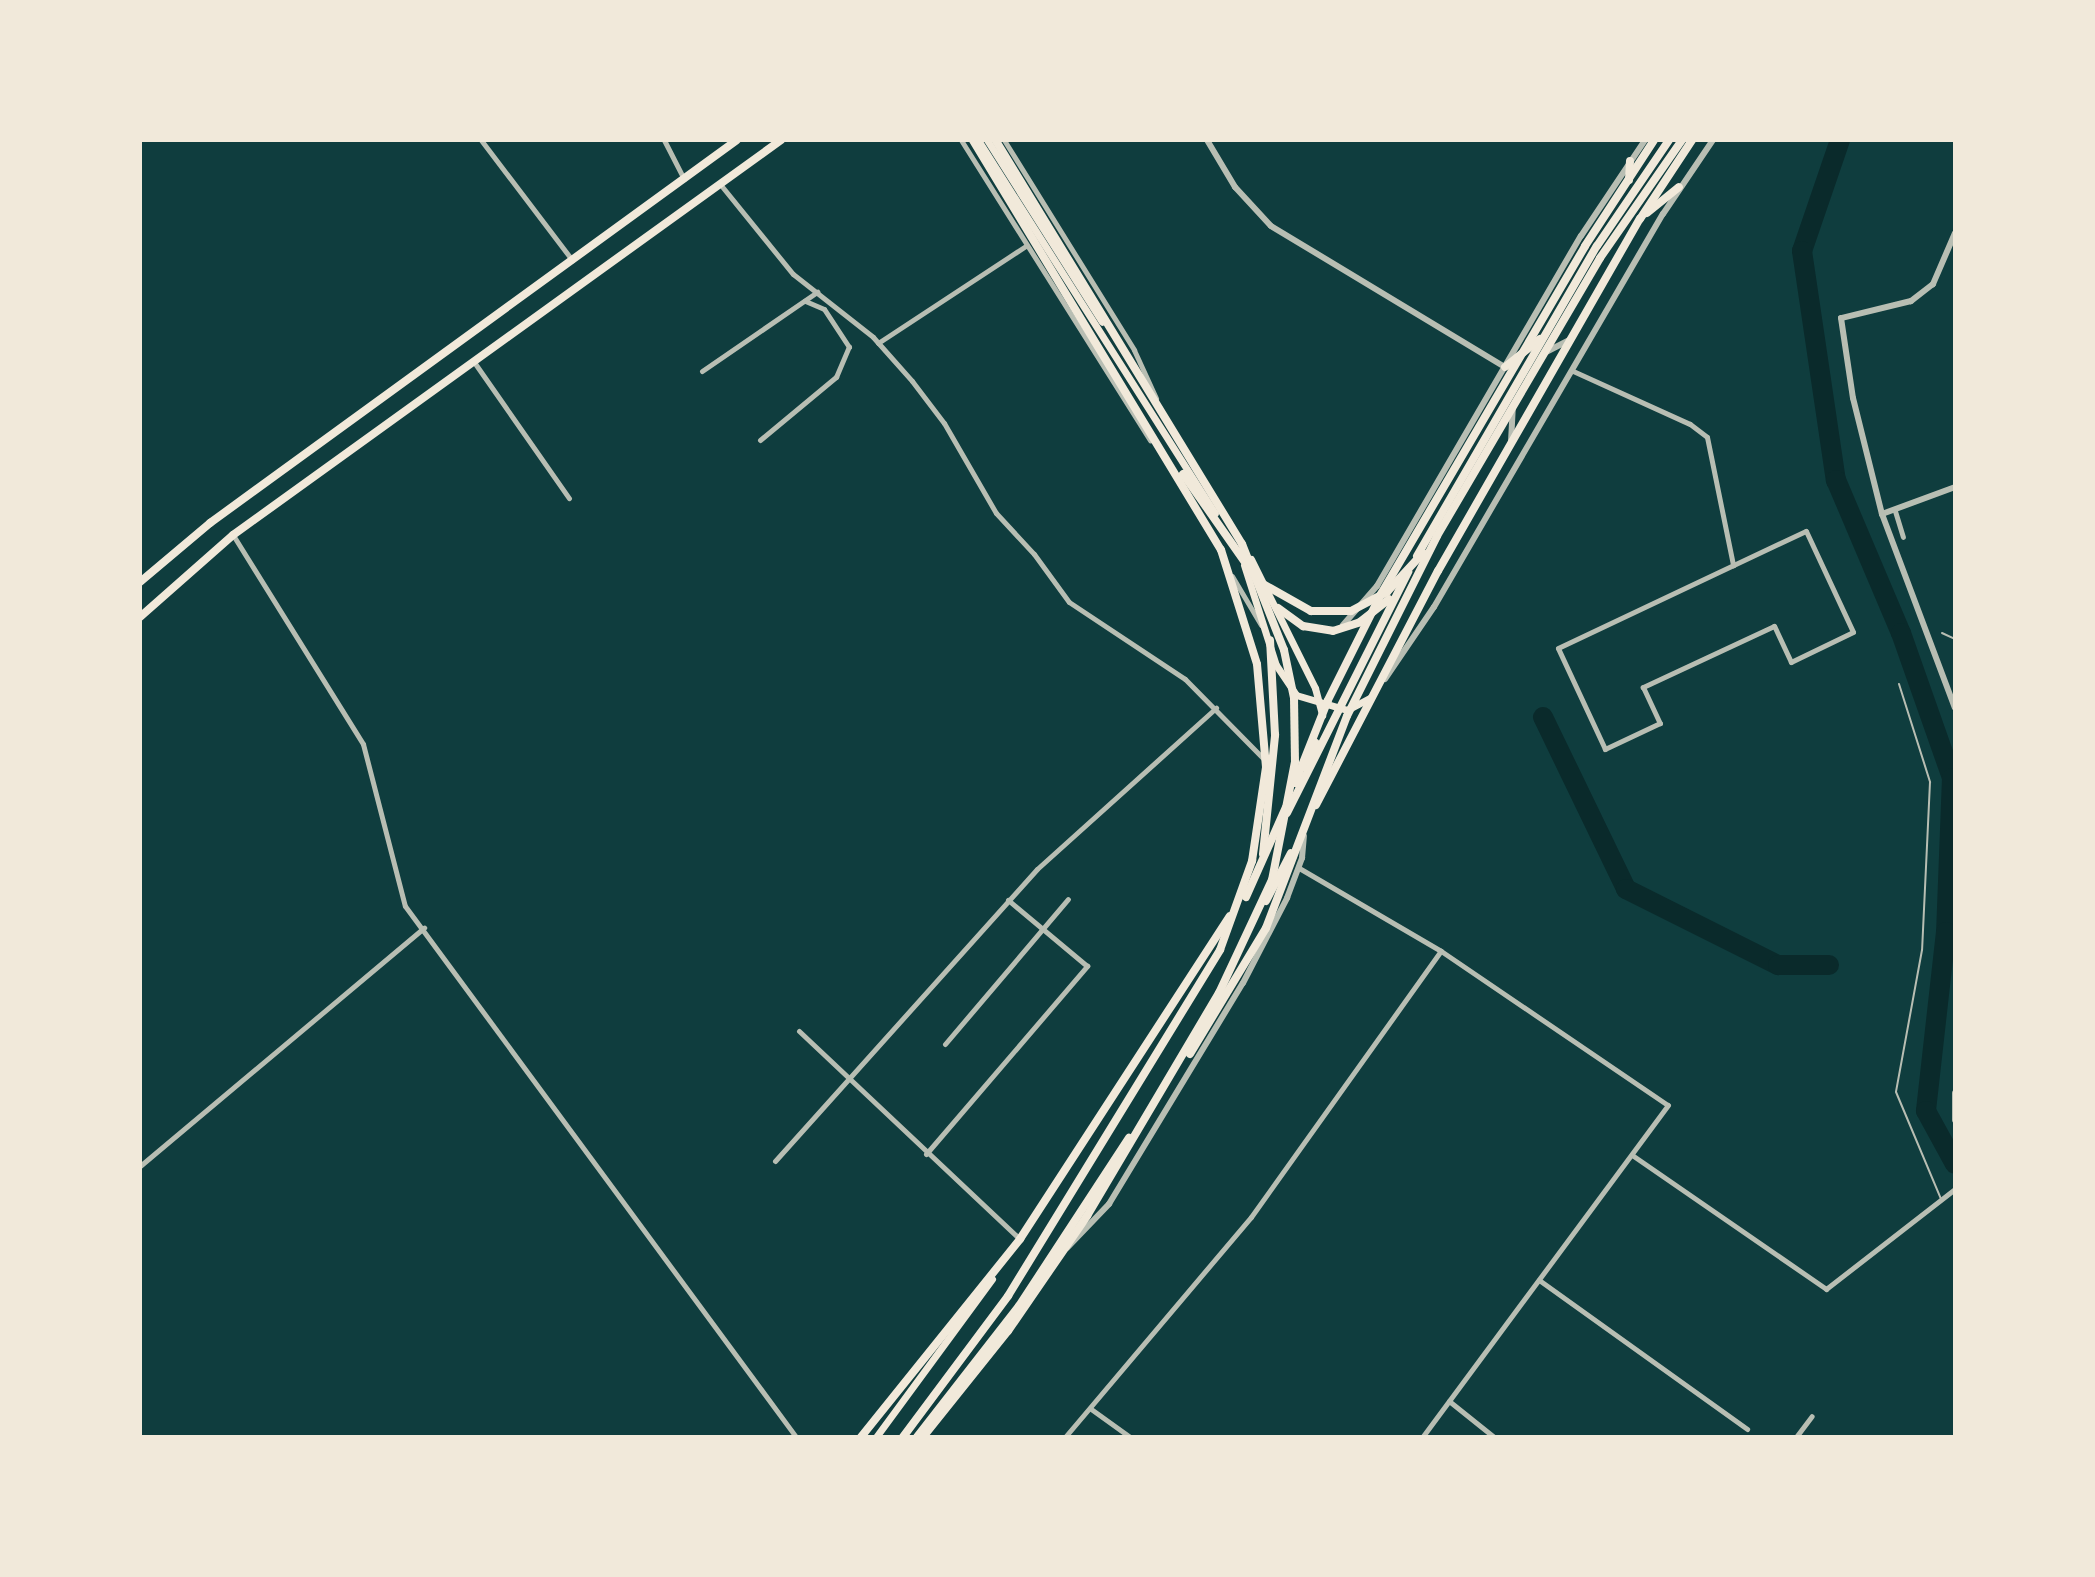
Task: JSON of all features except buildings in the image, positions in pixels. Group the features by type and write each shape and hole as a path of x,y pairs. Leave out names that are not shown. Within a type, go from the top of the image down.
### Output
{"main road":[{"path":"140,582 210,523 737,140"},
{"path":"140,617 233,535 781,140"},
{"path":"975,140 1112,350 1242,559 1287,685 1300,697 1336,709 1347,710 1370,698"},
{"path":"975,140 1153,432 1224,557 1257,664 1265,782 1259,833 1233,923"},
{"path":"987,140 1160,410 1278,608 1322,705 1268,897"},
{"path":"995,140 1242,544 1271,607 1294,698 1293,774 1272,880 1235,964 1162,1094"},
{"path":"903,1437 1047,1237 1233,923 1328,700 1375,605 1585,246 1654,140"},
{"path":"861,1437 1020,1239 1262,860 1396,593 1544,336 1628,197 1669,140"},
{"path":"1153,432 1256,576 1272,593 1311,611 1351,611 1387,592 1411,569 1456,502 1600,258 1682,140"},
{"path":"917,1437 1051,1259 1189,1042 1304,829 1370,698 1511,445 1640,219 1692,140"},
{"path":"1628,197 1630,161"},
{"path":"1640,219 1679,187"},
{"path":"1505,367 1544,336"},
{"path":"923,1437 1032,1297 1255,951 1347,716 1456,502"},
{"path":"1278,608 1303,626 1333,631 1360,622 1396,593"},
{"path":"1262,860 1272,768 1270,640"},
{"path":"876,1437 958,1331 997,1270"}],"street":[{"path":"481,140 572,260"},
{"path":"664,140 684,179"},
{"path":"961,140 1099,358 1270,640"},
{"path":"1004,140 1134,350 1160,410"},
{"path":"1207,140 1235,187 1271,226 1505,367 1512,392 1511,445"},
{"path":"1333,631 1365,605 1505,367 1645,140"},
{"path":"1370,698 1434,607 1679,187 1713,140"},
{"path":"720,184 774,254 878,343 944,423 996,513 1069,602 1148,652 1216,708 1272,768"},
{"path":"1955,233 1933,284 1911,301 1841,318 1853,398 1882,514 1955,708"},
{"path":"878,343 1027,245"},
{"path":"702,371 817,292"},
{"path":"760,440 836,377 849,347 824,309 805,301"},
{"path":"1505,367 1572,339"},
{"path":"1099,358 1112,350"},
{"path":"474,362 569,498"},
{"path":"1573,371 1690,424 1707,437 1733,565"},
{"path":"1882,514 1955,487"},
{"path":"1895,511 1903,537"},
{"path":"1806,531 1853,632 1791,662 1774,626 1721,650 1643,687 1660,723 1605,749 1558,648 1733,565 1806,531"},
{"path":"233,535 363,744 405,906 796,1437"},
{"path":"775,1161 1008,900 1121,790 1216,708"},
{"path":"1051,1259 1099,1219 1230,1006 1299,868 1304,829"},
{"path":"1299,868 1441,951 1668,1105 1422,1437"},
{"path":"945,1044 1068,899"},
{"path":"926,1154 1087,966 1008,900"},
{"path":"140,1166 424,928"},
{"path":"1065,1437 1251,1217 1441,951"},
{"path":"1189,1042 1230,1006"},
{"path":"799,1031 926,1154 1020,1239"},
{"path":"1955,1093 1955,1120"},
{"path":"1632,1155 1826,1289 1955,1189"},
{"path":"1539,1280 1747,1429"},
{"path":"1449,1401 1494,1437"},
{"path":"1091,1409 1130,1437"},
{"path":"1796,1437 1812,1416"}],"lane":[{"path":"1942,633 1955,639"},
{"path":"1899,684 1930,782 1922,950 1896,1092 1942,1200"}],"waterway":[{"path":"1840,140 1802,251 1836,480 1901,633 1952,778 1946,932 1926,1111 1955,1164"},
{"path":"1543,717 1626,889 1778,965 1829,965"}]}
